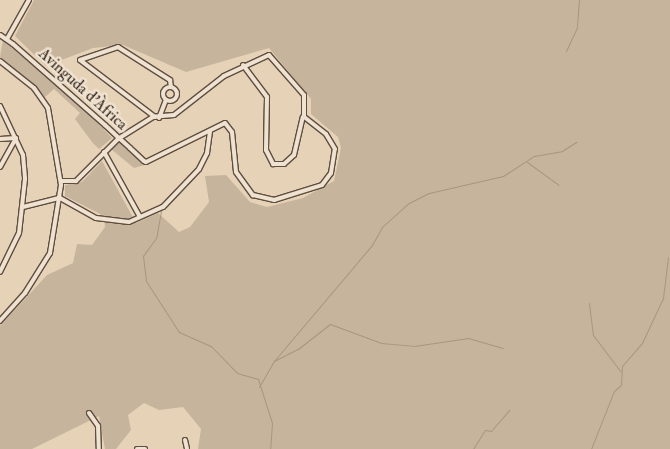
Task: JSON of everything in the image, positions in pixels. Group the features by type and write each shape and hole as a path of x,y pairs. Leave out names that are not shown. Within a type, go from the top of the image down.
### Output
{"street":[{"path":"8,39 29,0"},
{"name":"Avinguda d'Àfrica","path":"1,35 8,39 146,162 210,131"},
{"path":"118,47 164,75 177,95 166,100 157,118 80,60 118,47"},
{"path":"61,181 81,178 119,138 157,118 174,115 243,65 269,55 304,95 304,116 294,155 284,164 273,164 266,150 267,97 243,65"},
{"path":"0,61 34,88 48,108 61,181 60,198 48,257 25,294 0,321"},
{"path":"166,100 163,93 171,87"},
{"path":"0,106 16,138 25,165 23,207 13,252 0,272"},
{"path":"23,207 60,198 102,219 125,222 140,217 163,207 204,162 210,131 221,123 229,125 236,172 252,195 274,200 312,191 330,174 334,145 304,116"},
{"path":"0,139 16,138"},
{"path":"0,167 16,138"},
{"path":"104,152 140,217"},
{"path":"89,412 98,426 99,449"},
{"path":"185,440 187,449"},
{"path":"136,449 144,449"}],"shaded area":[{"path":"34,0 670,0 670,449 198,449 201,429 183,407 159,410 144,403 128,415 131,430 116,449 105,449 99,416 32,449 0,449 0,326 47,275 73,263 77,244 92,245 105,227 104,216 65,196 65,185 82,182 102,161 136,223 158,213 179,232 190,227 209,202 205,176 226,175 250,202 267,207 303,198 334,181 341,148 338,137 311,114 311,99 269,48 186,72 123,45 93,48 46,66 15,36"},
{"path":"3,40 88,113 112,138 99,149 75,119 80,113 54,89 45,97 0,57"},
{"path":"118,142 145,165 134,168 111,149"}],"waterway":[{"path":"566,51 577,27 579,0"},
{"path":"274,361 372,245 382,227 409,203 429,193 503,176 534,156 562,151 576,142"},
{"path":"527,162 559,185"},
{"path":"161,211 156,238 143,256 146,281 179,332 211,346 237,373 258,379 272,423 270,449"},
{"path":"591,449 614,391 621,385 622,366 642,343 663,298 668,257"},
{"path":"589,303 593,335 621,372"},
{"path":"259,387 274,361 298,349 330,324 381,343 414,346 468,338 503,348"},
{"path":"473,449 485,430 491,431 509,410"}]}
